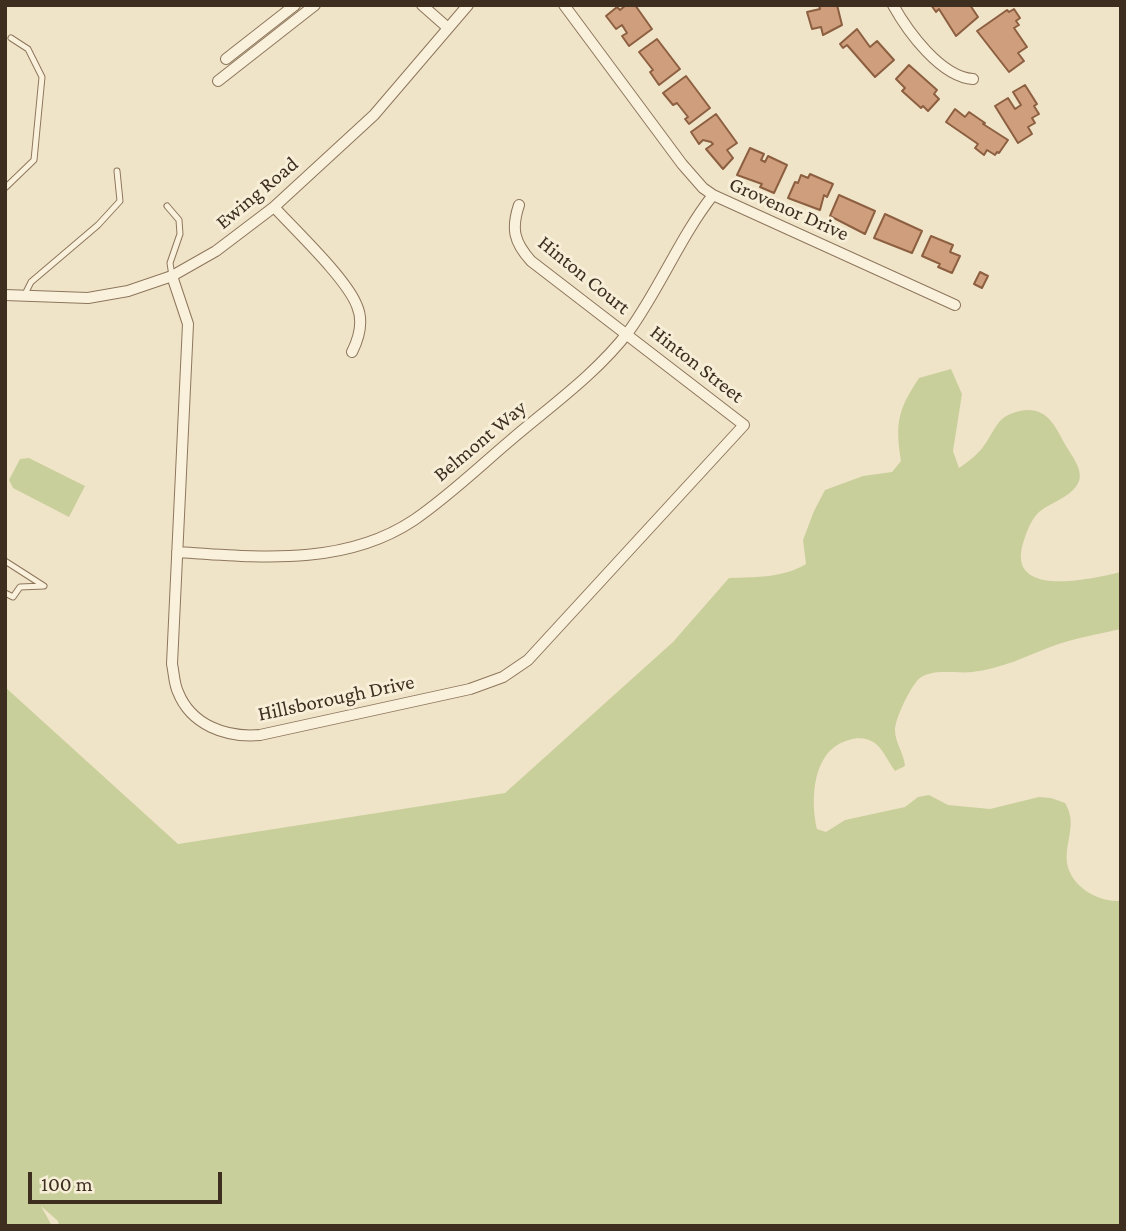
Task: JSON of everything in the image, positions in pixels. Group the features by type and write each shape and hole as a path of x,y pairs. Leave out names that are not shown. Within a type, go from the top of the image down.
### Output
{"street":[{"path":"226,60 295,5"},
{"path":"218,81 315,5"},
{"path":"422,5 448,28"},
{"name":"Ewing Road","path":"5,295 88,298 128,291 172,276 216,251 274,207 374,115 468,5"},
{"name":"Grovenor Drive","path":"564,5 682,164 703,188 713,195 956,304"},
{"path":"893,5 912,34 937,61 959,77 973,79"},
{"name":"Belmont Way","path":"177,552 318,555 358,546 394,532 426,512 594,369 626,334 713,195"},
{"name":"Hinton Court","path":"519,205 514,233 523,252 626,334"},
{"path":"274,207 344,285 357,305 360,330 352,352"},
{"name":"Hillsborough Drive","path":"172,276 188,324 173,664 177,691 193,715 214,730 243,737 260,735 470,689 503,677 528,660 744,425"},
{"name":"Hinton Street","path":"626,334 744,425"}],"lane":[{"path":"5,188 34,160 41,77 27,49 11,38"},
{"path":"23,297 31,282 98,225 120,201 117,171"},
{"path":"167,206 179,220 180,234 170,263 172,276"},
{"path":"5,561 44,586 20,587 13,597 5,593"}],"green space":[{"path":"951,369 962,394 953,451 959,468 978,453 999,423 1009,414 1023,410 1034,411 1046,416 1055,426 1077,465 1079,480 1073,490 1035,516 1023,543 1022,563 1029,574 1057,581 1121,572 1121,629 1061,643 993,668 972,672 931,673 920,678 908,695 895,730 905,766 895,771 879,747 867,739 852,739 837,745 828,753 817,776 814,803 817,829 826,832 845,820 905,807 918,797 929,795 948,805 990,809 1039,797 1065,803 1071,824 1067,854 1071,875 1084,890 1099,898 1121,901 1121,1226 59,1226 58,1221 41,1206 52,1226 5,1226 5,687 178,844 505,793 673,642 729,578 778,574 806,564 803,540 825,490 863,476 892,472 901,461 898,436 900,417 912,389 919,378"},
{"path":"29,458 85,486 69,517 13,488 9,480 20,459"}],"building":[{"path":"626,5 635,5 652,29 629,46 622,36 627,33 622,25 616,29 606,16 617,7 620,10"},
{"path":"819,5 837,5 842,25 823,35 821,27 812,29 807,12 820,9"},
{"path":"931,5 970,5 978,17 956,36 939,9 936,12"},
{"path":"1014,9 1020,18 1016,21 1019,25 1014,28 1027,47 1018,53 1024,61 1009,72 977,31 1007,10 1009,12"},
{"path":"857,29 870,47 877,41 894,60 875,77 847,45 843,48 840,44"},
{"path":"657,39 680,69 659,85 650,72 653,70 639,52"},
{"path":"909,65 937,90 934,94 939,99 928,111 902,91 905,88 896,79"},
{"path":"686,76 710,108 689,124 685,119 688,117 677,103 673,105 663,93"},
{"path":"1025,85 1037,104 1034,106 1039,114 1032,118 1035,123 1028,127 1032,134 1018,143 995,106 1008,98 1015,109 1021,105 1013,92"},
{"path":"955,109 965,117 969,112 1008,140 999,153 995,155 987,150 984,155 975,148 978,144 946,122"},
{"path":"716,114 737,143 727,150 733,158 723,169 706,149 713,144 703,140 699,144 691,132"},
{"path":"750,148 764,154 761,160 765,162 768,156 787,165 774,193 760,187 762,184 737,175"},
{"path":"810,174 833,184 827,197 824,195 820,210 788,198 801,175 808,178"},
{"path":"839,195 875,211 865,234 830,216"},
{"path":"885,214 922,231 912,253 874,238"},
{"path":"931,236 953,245 950,252 960,256 952,273 922,256"},
{"path":"980,272 988,276 982,288 974,284"}]}
